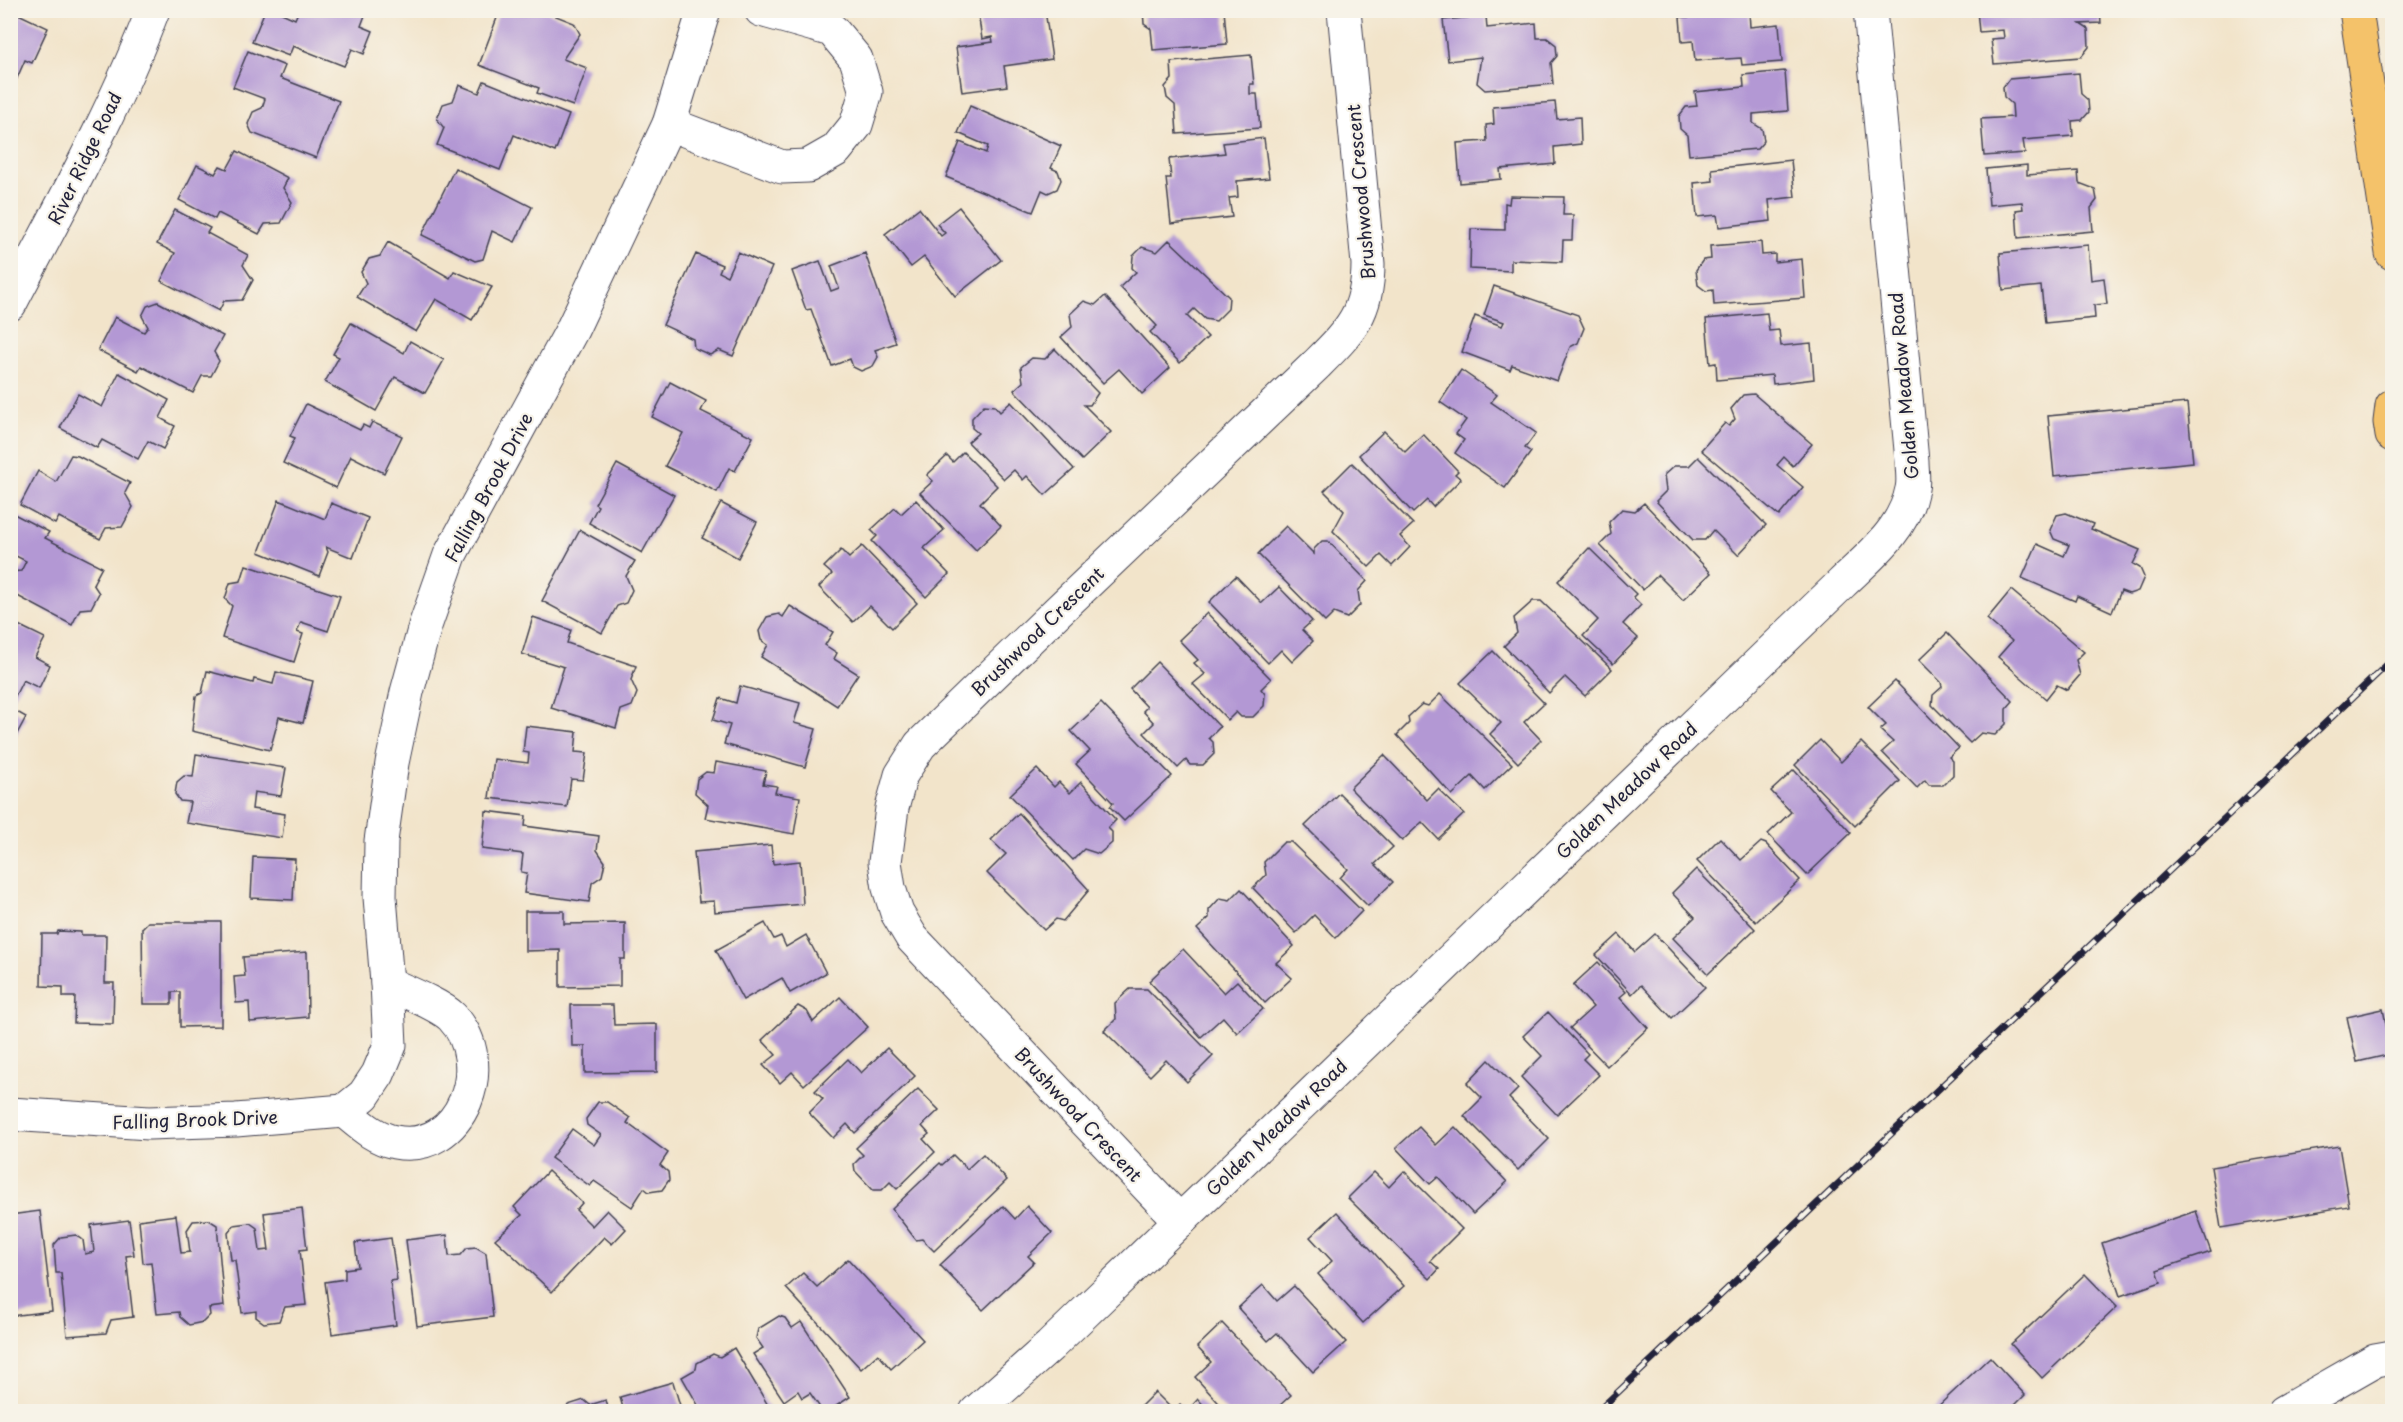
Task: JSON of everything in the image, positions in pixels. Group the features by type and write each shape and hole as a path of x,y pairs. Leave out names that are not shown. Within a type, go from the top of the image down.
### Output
{"main road":[{"path":"2356,10 2392,253"},
{"path":"2392,406 2390,422 2392,435"}],"street":[{"name":"River Ridge Road","path":"10,304 86,158 139,48 153,10"},
{"name":"Falling Brook Drive","path":"10,1114 149,1124 344,1111 364,1095 378,1074 390,1045 380,897 381,841 392,763 407,692 425,626 450,555 572,330 669,123 704,10"},
{"path":"669,123 782,167 808,166 836,150 856,125 866,92 856,59 832,30 760,10"},
{"name":"Brushwood Crescent","path":"1179,1221 912,938 897,914 889,888 885,862 887,837 901,775 920,746 1345,337 1360,311 1368,289 1368,264 1344,10"},
{"name":"Golden Meadow Road","path":"976,1412 1050,1346 1884,543 1902,518 1912,487 1912,461 1870,10"},
{"path":"344,1111 373,1134 396,1142 425,1141 450,1126 466,1101 473,1071 468,1039 451,1016 387,983"},
{"path":"2284,1412 2375,1360 2392,1357"}],"building":[{"path":"265,10 275,10 295,19 299,10 367,10 361,26 373,31 364,54 352,49 344,66 293,46 289,56 252,42"},
{"path":"500,10 541,10 574,23 580,34 563,59 587,68 573,106 537,93 539,88 479,65"},
{"path":"1045,10 1052,59 1004,66 1007,86 962,92 956,47 993,42 992,37 982,39 978,12"},
{"path":"1143,10 1224,10 1227,44 1153,50 1151,29 1144,24"},
{"path":"1690,10 1749,11 1750,27 1779,24 1782,62 1742,65 1741,58 1695,61 1693,41 1682,42 1680,17 1690,17"},
{"path":"1977,10 2100,10 2101,23 2080,24 2088,29 2089,47 2081,57 1994,64 1991,39 2004,38 2003,30 1979,32"},
{"path":"12,11 48,28 32,63 25,60 10,94"},
{"path":"1486,16 1487,28 1536,23 1537,38 1547,38 1556,45 1557,56 1551,63 1553,84 1485,90 1477,83 1481,57 1448,61 1443,20"},
{"path":"248,51 285,66 280,78 339,101 316,158 252,133 248,124 253,112 262,108 265,99 233,87"},
{"path":"1251,55 1254,84 1250,84 1250,94 1257,94 1260,128 1177,134 1175,105 1167,98 1165,87 1172,79 1171,62"},
{"path":"1785,71 1788,111 1753,114 1753,123 1762,129 1764,141 1757,149 1689,155 1687,135 1680,129 1679,116 1686,107 1697,106 1695,92 1744,87 1743,75"},
{"path":"2079,73 2081,94 2088,100 2089,112 2082,120 2072,121 2073,136 2023,140 2025,153 1984,156 1981,119 2013,117 2012,104 2004,97 2003,87 2009,79"},
{"path":"484,81 569,115 555,152 514,135 500,170 437,145 444,128 437,119 443,104 453,101 459,85 479,93"},
{"path":"1555,102 1557,119 1580,117 1581,144 1554,147 1555,164 1500,169 1501,179 1460,183 1457,143 1487,141 1486,125 1494,124 1493,107"},
{"path":"970,106 1061,146 1051,168 1058,171 1061,180 1057,189 1048,193 1042,190 1033,212 946,177 960,142 986,153 988,146 958,133"},
{"path":"1264,138 1269,178 1237,181 1238,197 1229,198 1232,217 1171,224 1166,178 1171,178 1169,159 1225,153 1223,143"},
{"path":"237,151 288,178 283,188 292,202 281,223 265,224 259,234 218,213 215,219 179,200 197,165 215,174 220,166 227,169"},
{"path":"1791,160 1795,197 1769,200 1771,221 1719,227 1717,215 1697,217 1694,183 1713,181 1712,169"},
{"path":"2027,165 2027,175 2078,171 2079,183 2095,189 2097,200 2091,208 2093,231 2018,238 2016,210 2023,209 2022,202 1989,205 1986,169"},
{"path":"455,168 532,207 515,242 492,231 483,259 475,261 422,235"},
{"path":"1510,196 1564,197 1563,215 1573,215 1572,240 1563,240 1562,262 1511,260 1511,271 1470,269 1471,229 1505,230 1505,203 1509,204"},
{"path":"959,207 1001,260 955,296 924,257 911,267 885,234 919,208 941,236 945,233 937,224"},
{"path":"175,210 210,228 207,233 248,255 243,265 253,280 242,300 224,301 219,311 161,281 175,253 157,244"},
{"path":"1169,240 1229,297 1228,309 1216,321 1205,319 1194,309 1187,316 1208,337 1180,363 1150,332 1157,326 1120,287 1136,272 1132,268 1133,256 1142,247 1157,252"},
{"path":"388,242 450,278 454,271 492,287 472,320 436,299 416,332 357,297 366,283 361,272 369,259 380,256"},
{"path":"1761,242 1762,255 1775,254 1775,262 1802,259 1805,298 1714,305 1713,290 1706,291 1698,285 1696,270 1703,260 1711,259 1710,246"},
{"path":"2088,245 2091,280 2104,278 2107,304 2094,305 2095,318 2045,323 2041,286 2003,290 2000,253"},
{"path":"738,252 772,267 733,356 719,350 710,355 694,348 693,339 663,325 696,254 722,265 719,272 727,276"},
{"path":"865,253 896,343 875,350 878,357 873,366 861,371 853,367 850,359 832,366 811,309 806,310 792,271 820,261 831,291 839,288 831,266"},
{"path":"1494,286 1578,315 1584,328 1578,343 1570,347 1557,381 1512,365 1510,370 1462,352 1475,316 1502,326 1504,322 1484,315"},
{"path":"1105,296 1170,368 1142,394 1119,369 1103,383 1061,337 1072,327 1070,314 1084,301 1095,305"},
{"path":"158,302 223,336 214,352 219,361 211,376 202,376 193,393 141,366 138,371 98,350 115,317 144,332 148,327 142,316 147,306"},
{"path":"1767,313 1769,331 1779,330 1781,346 1811,343 1814,379 1773,384 1772,375 1717,380 1716,363 1710,364 1706,319"},
{"path":"351,323 404,353 410,341 444,360 425,393 395,377 376,411 325,382 339,357 333,354"},
{"path":"1055,349 1098,393 1090,405 1084,405 1111,432 1082,460 1014,390 1023,382 1021,367 1032,358 1045,359"},
{"path":"1461,370 1497,395 1491,402 1536,433 1525,448 1531,452 1505,488 1455,453 1464,440 1456,434 1466,420 1440,402"},
{"path":"119,373 169,400 160,418 175,426 163,449 148,441 138,459 102,440 97,448 60,428 78,394 102,407"},
{"path":"670,382 706,401 701,411 753,437 735,471 729,468 717,492 665,466 683,433 652,417"},
{"path":"1754,394 1812,444 1793,466 1784,457 1777,465 1803,487 1779,516 1701,450 1725,423 1729,426 1735,419 1731,409 1743,395"},
{"path":"1011,402 1074,469 1045,495 1027,476 1023,480 1014,470 1004,479 968,442 978,433 972,428 972,418 984,405 995,406 1000,412"},
{"path":"2187,403 2193,462 2054,476 2048,416"},
{"path":"306,404 360,430 363,425 369,428 372,422 402,436 384,473 351,456 336,488 283,463 295,438 290,436"},
{"path":"1384,431 1405,452 1423,434 1458,471 1455,474 1461,479 1433,507 1427,500 1413,513 1359,455"},
{"path":"963,452 997,486 980,503 1001,526 976,550 920,493 933,481 927,475 947,456 953,462"},
{"path":"71,455 78,456 130,483 125,493 133,507 122,527 106,528 100,539 59,517 55,524 20,505 38,471 56,482"},
{"path":"1698,457 1766,525 1738,555 1713,530 1705,540 1693,540 1656,501 1666,491 1664,475 1674,466 1689,466"},
{"path":"1352,463 1413,524 1400,536 1410,547 1392,566 1381,555 1369,567 1333,531 1344,511 1324,491"},
{"path":"617,464 674,495 642,553 589,523 598,506 595,504"},
{"path":"279,500 325,519 331,503 368,518 353,558 326,547 328,552 319,576 259,552"},
{"path":"916,500 944,530 924,548 949,574 926,597 872,541 877,536 871,530 895,508 901,514"},
{"path":"721,503 757,522 738,558 702,538"},
{"path":"1644,503 1711,573 1683,600 1658,575 1643,590 1600,545 1611,534 1609,522 1622,509 1635,511"},
{"path":"2066,513 2093,524 2091,529 2140,550 2133,564 2140,568 2144,577 2138,591 2129,594 2121,591 2112,612 2077,596 2075,601 2022,578 2037,544 2064,556 2069,545 2054,539 2050,530 2057,515"},
{"path":"14,514 49,532 45,538 102,567 93,584 99,593 91,608 80,609 72,625 10,592 10,572 21,571 26,561 10,553 10,521"},
{"path":"1286,526 1314,554 1314,549 1322,541 1328,541 1367,581 1358,591 1360,605 1347,618 1334,613 1325,622 1258,554"},
{"path":"580,530 635,561 626,576 632,590 626,603 617,606 602,633 542,601"},
{"path":"862,546 917,603 892,628 870,606 853,622 819,587 832,574 824,567 841,550 849,558"},
{"path":"1589,548 1636,594 1633,597 1641,605 1623,624 1638,638 1613,664 1583,636 1598,620 1558,581"},
{"path":"246,565 340,596 328,631 301,622 297,632 303,634 294,662 222,638 232,606 225,599 230,583 241,581"},
{"path":"1236,576 1262,603 1279,587 1312,621 1302,630 1313,641 1292,662 1281,650 1268,663 1209,602"},
{"path":"2011,590 2084,652 2076,660 2080,675 2067,690 2057,685 2046,699 1998,657 2012,641 1987,619"},
{"path":"1533,601 1541,601 1612,669 1585,696 1565,677 1549,693 1504,646 1517,633 1514,618"},
{"path":"790,606 833,632 825,645 837,653 834,659 858,674 837,706 761,657 768,645 761,640 759,631 767,617 779,614 783,617"},
{"path":"1207,613 1271,679 1261,689 1265,694 1264,706 1253,717 1241,717 1236,712 1228,720 1193,684 1205,674 1194,663 1198,660 1179,640"},
{"path":"533,617 571,630 567,643 636,666 631,680 637,693 632,706 621,710 616,728 551,708 564,667 522,654"},
{"path":"10,621 45,638 35,657 50,665 39,688 23,680 14,698 10,696"},
{"path":"1947,633 2013,701 2006,709 2006,724 1995,735 1981,733 1970,743 1932,705 1933,695 1942,687 1941,682 1919,660"},
{"path":"1493,651 1544,703 1524,722 1541,740 1518,763 1490,734 1501,723 1460,683"},
{"path":"1157,662 1220,727 1209,738 1213,742 1214,754 1203,765 1190,765 1186,760 1178,768 1144,733 1154,723 1143,711 1147,707 1130,689"},
{"path":"207,671 253,683 254,679 273,684 276,672 313,681 303,723 279,717 270,750 192,731 196,696 202,693"},
{"path":"1895,681 1959,748 1949,757 1953,761 1953,775 1943,785 1929,785 1925,780 1917,788 1882,752 1893,742 1880,730 1886,725 1868,707"},
{"path":"740,686 800,703 794,723 816,729 805,767 724,744 730,725 713,720 720,698 736,703"},
{"path":"1440,694 1512,764 1485,790 1472,776 1452,795 1397,735 1409,723 1408,717 1422,704 1428,706"},
{"path":"1101,703 1172,776 1124,821 1110,807 1113,803 1076,764 1090,751 1071,731"},
{"path":"10,708 26,717 10,747"},
{"path":"526,726 577,732 575,752 587,753 583,780 571,779 567,807 489,798 494,759 528,763 529,753 523,752"},
{"path":"1820,740 1841,762 1861,742 1900,781 1855,826 1795,765"},
{"path":"196,754 286,768 281,796 254,792 252,809 285,814 282,838 186,823 190,802 180,801 175,794 177,782 184,776 193,777"},
{"path":"1384,755 1427,800 1438,789 1464,814 1438,839 1422,822 1402,841 1350,788"},
{"path":"716,762 766,771 763,784 777,786 775,793 800,797 794,834 705,818 708,805 695,793 697,779 706,772 714,773"},
{"path":"1037,769 1054,787 1059,782 1070,793 1081,782 1116,820 1108,828 1112,832 1112,843 1099,854 1084,849 1073,860 1010,795"},
{"path":"1794,770 1851,833 1807,875 1768,834 1791,812 1771,791"},
{"path":"1339,793 1393,847 1375,864 1393,882 1368,906 1340,878 1348,869 1305,826"},
{"path":"486,811 526,816 525,826 599,836 597,850 605,862 602,876 592,883 589,902 524,893 527,873 521,872 523,854 482,849"},
{"path":"1019,813 1089,890 1063,921 1056,919 1044,930 987,873 1006,854 991,840"},
{"path":"1720,838 1741,860 1761,842 1766,844 1800,880 1756,922 1697,861"},
{"path":"1284,842 1291,842 1362,911 1336,938 1314,915 1296,933 1253,888 1266,875 1264,862"},
{"path":"771,845 773,864 800,861 803,904 715,912 714,901 699,902 694,852"},
{"path":"253,857 295,859 293,900 251,898"},
{"path":"1696,869 1755,929 1708,974 1673,938 1695,917 1672,893"},
{"path":"1241,889 1294,946 1276,963 1292,978 1265,1003 1197,929 1209,918 1209,910 1220,898 1230,900"},
{"path":"525,911 564,911 564,924 625,923 625,959 620,959 620,986 560,987 560,950 525,951"},
{"path":"148,922 221,922 221,1026 180,1027 180,992 172,992 172,1004 143,1004 142,928"},
{"path":"765,923 774,939 781,936 786,947 806,935 826,973 790,993 782,978 743,1000 716,950"},
{"path":"58,931 81,932 81,935 106,935 105,983 114,983 113,1024 74,1023 75,997 63,997 63,987 41,986 42,934 57,934"},
{"path":"1619,934 1635,952 1655,934 1705,987 1672,1018 1641,985 1632,994 1596,955"},
{"path":"1183,949 1224,993 1237,981 1263,1009 1237,1033 1223,1017 1201,1037 1149,981"},
{"path":"307,952 308,1017 250,1022 249,1002 236,1003 234,977 245,976 243,957"},
{"path":"1598,962 1626,992 1620,997 1648,1028 1607,1066 1570,1028 1593,1007 1573,985"},
{"path":"1130,989 1147,989 1213,1056 1187,1082 1166,1060 1150,1076 1104,1031 1116,1019 1115,1003"},
{"path":"840,997 868,1027 804,1085 792,1072 780,1083 763,1065 776,1055 762,1040 798,1006 807,1011 813,1022"},
{"path":"571,1005 613,1005 614,1025 657,1024 657,1072 585,1073 585,1046 572,1046"},
{"path":"2383,1009 2392,1054 2357,1062 2347,1017"},
{"path":"1548,1012 1588,1054 1583,1059 1599,1075 1557,1115 1521,1077 1542,1056 1523,1036"},
{"path":"887,1048 915,1076 855,1133 847,1124 833,1138 809,1113 823,1099 815,1091 848,1059 861,1073"},
{"path":"1489,1060 1518,1089 1509,1098 1549,1139 1518,1170 1464,1116 1482,1098 1467,1083"},
{"path":"918,1089 939,1110 922,1126 929,1134 923,1139 935,1152 897,1189 890,1182 882,1190 873,1190 855,1171 854,1164 863,1155 856,1148"},
{"path":"598,1102 607,1102 630,1118 627,1123 668,1153 660,1165 668,1172 669,1180 662,1190 649,1192 644,1188 632,1207 594,1181 590,1186 551,1158 572,1129 594,1145 601,1135 587,1125 586,1119"},
{"path":"1419,1127 1436,1145 1455,1127 1507,1182 1473,1214 1438,1177 1430,1184 1396,1148"},
{"path":"2339,1146 2349,1206 2221,1228 2211,1167"},
{"path":"983,1154 1007,1180 934,1251 922,1239 916,1240 892,1209 940,1163 942,1165 953,1155 967,1169"},
{"path":"548,1171 582,1203 576,1210 592,1226 607,1210 626,1229 612,1244 604,1237 552,1292 495,1239 522,1215 514,1207"},
{"path":"1404,1171 1462,1229 1430,1261 1439,1269 1430,1279 1348,1198 1374,1172 1389,1187"},
{"path":"1003,1206 1015,1219 1027,1206 1052,1233 1028,1256 1034,1262 983,1310 940,1265"},
{"path":"302,1208 307,1249 300,1250 306,1305 285,1307 279,1321 264,1323 256,1317 256,1311 242,1313 235,1260 231,1260 228,1233 234,1225 250,1223 257,1228 260,1251 269,1250 264,1213"},
{"path":"40,1211 52,1311 10,1316 10,1215"},
{"path":"2196,1211 2211,1252 2157,1270 2161,1282 2120,1296 2102,1243"},
{"path":"1337,1212 1404,1286 1363,1323 1318,1274 1332,1261 1310,1237"},
{"path":"176,1215 181,1253 190,1252 187,1230 193,1221 209,1220 217,1225 224,1306 209,1308 210,1315 203,1322 189,1325 180,1317 179,1312 157,1314 151,1262 143,1263 139,1220"},
{"path":"129,1220 134,1255 126,1256 133,1317 111,1320 106,1333 67,1336 61,1273 56,1273 54,1245 61,1237 76,1235 83,1240 85,1254 94,1252 91,1225"},
{"path":"447,1235 449,1256 461,1255 467,1248 476,1247 486,1253 493,1317 417,1326 406,1240"},
{"path":"391,1238 397,1280 390,1281 396,1325 332,1334 325,1282 345,1279 345,1269 358,1267 355,1243"},
{"path":"848,1259 923,1340 891,1369 878,1354 861,1369 786,1288 803,1273 817,1287"},
{"path":"2085,1274 2117,1307 2042,1378 2011,1344"},
{"path":"1263,1285 1277,1301 1294,1286 1346,1342 1313,1372 1277,1333 1268,1341 1238,1308"},
{"path":"779,1316 785,1318 792,1328 801,1322 850,1397 827,1412 823,1412 810,1393 802,1398 798,1391 784,1401 753,1354 763,1348 756,1338 758,1329"},
{"path":"1222,1323 1291,1395 1279,1406 1284,1412 1227,1412 1195,1377 1211,1362 1197,1347"},
{"path":"734,1348 772,1412 702,1412 682,1377 696,1369 697,1363 713,1354 720,1357"},
{"path":"1990,1357 2025,1395 2008,1412 1932,1412"},
{"path":"673,1382 682,1412 624,1412 620,1397"},
{"path":"1155,1392 1173,1410 1180,1404 1187,1411 1198,1399 1210,1412 1135,1412"},
{"path":"584,1400 590,1405 606,1400 609,1412 565,1412 568,1405"}],"railway":[{"path":"1597,1412 2392,660"}]}
